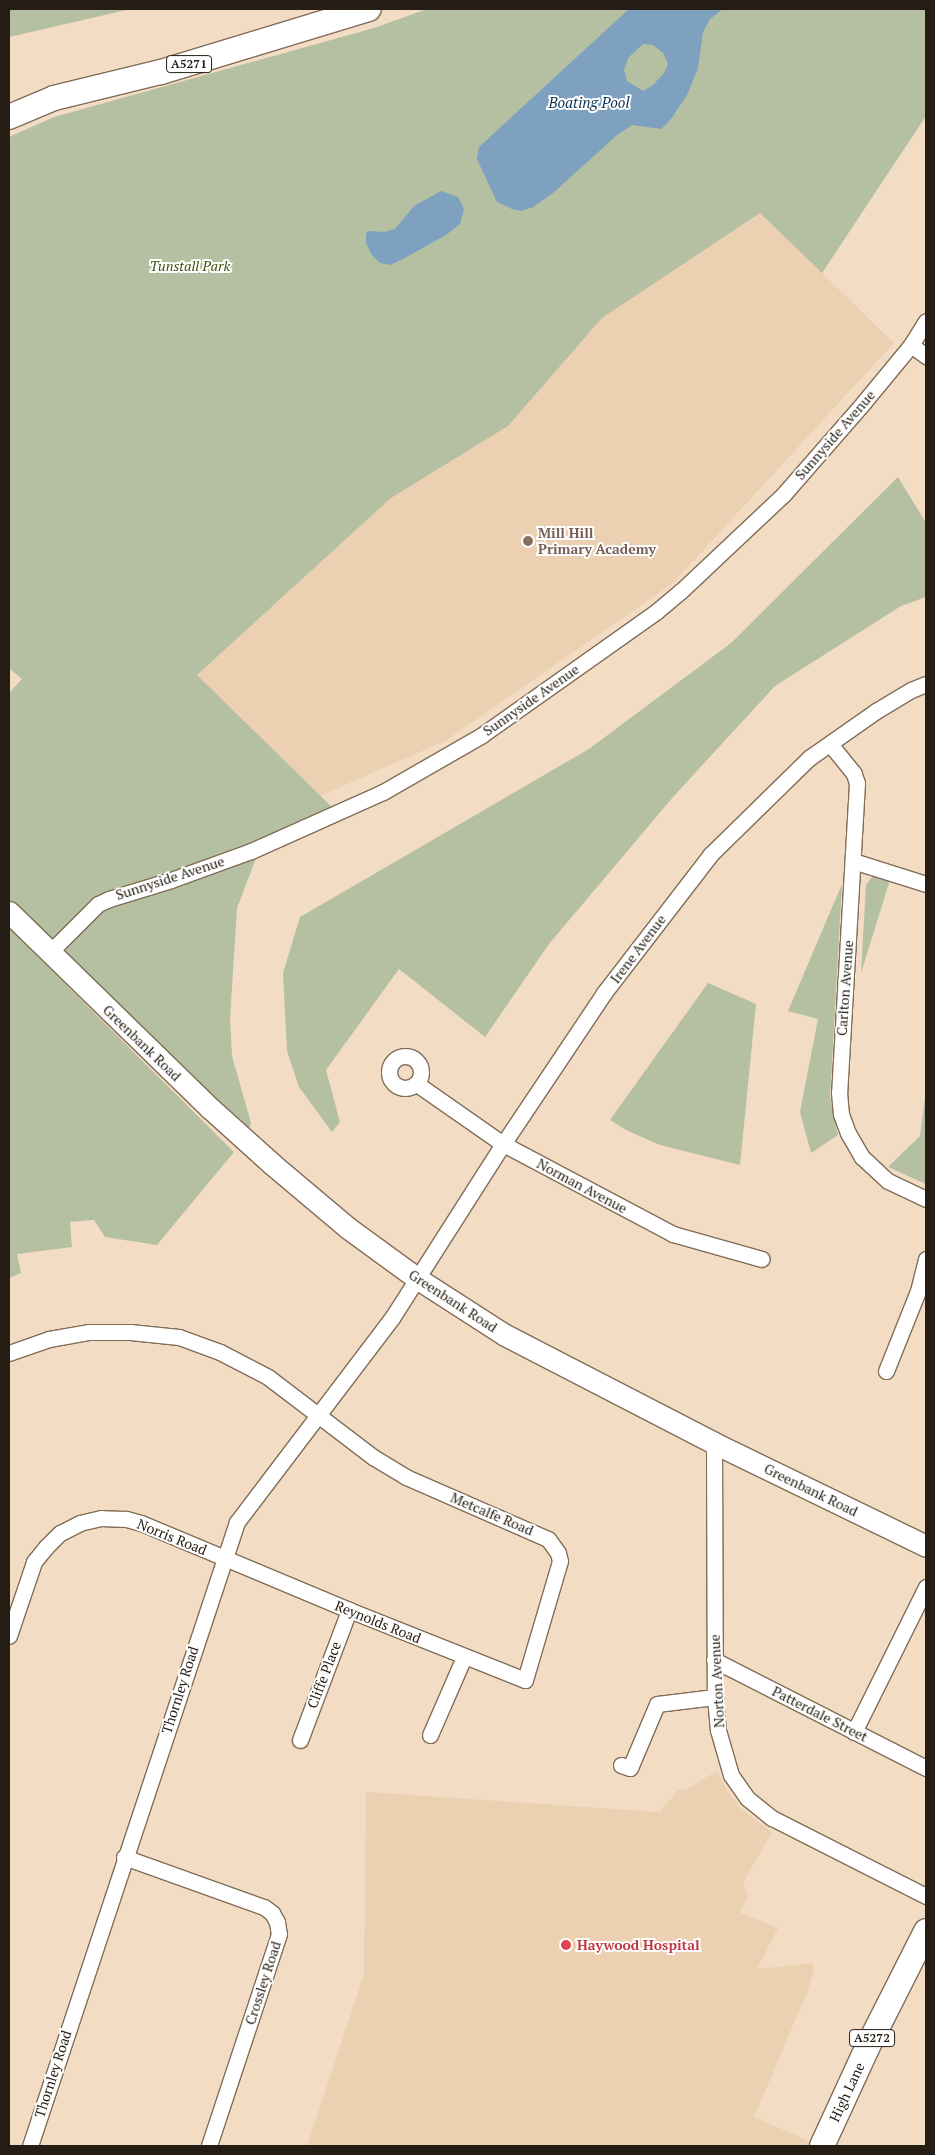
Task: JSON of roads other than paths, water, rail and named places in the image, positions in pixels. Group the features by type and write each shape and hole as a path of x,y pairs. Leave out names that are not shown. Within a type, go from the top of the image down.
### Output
{"main road":[{"name":"A5271","path":"9,117 54,98 161,72 369,9"},
{"name":"High Lane","path":"822,2146 867,2048 926,1931"}],"street":[{"name":"Sunnyside Avenue","path":"49,953 98,904 109,898 170,880 251,851 383,792 490,730 657,611 681,591 783,494 864,402 911,345 926,321"},
{"path":"911,345 926,356"},
{"name":"Irene Avenue","path":"418,1279 503,1144 604,993 711,854 808,758 876,711 911,690 926,684"},
{"name":"Carlton Avenue","path":"830,744 854,774 857,783 839,1092 842,1114 848,1132 862,1157 888,1181 926,1199"},
{"path":"853,861 926,884"},
{"name":"Greenbank Road","path":"16,920 211,1109 272,1164 348,1228 418,1279 505,1335 714,1443 926,1546"},
{"name":"Norman Avenue","path":"417,1084 503,1144 672,1234 762,1259"},
{"path":"886,1371 918,1291 926,1259"},
{"name":"Thornley Road","path":"30,2146 236,1522 392,1318 418,1279"},
{"path":"9,1353 49,1339 89,1332 130,1332 179,1337 220,1352 268,1377 317,1416"},
{"name":"Metcalfe Road","path":"317,1416 372,1457 406,1477 538,1534 554,1545 560,1561 559,1570 529,1671"},
{"name":"Norton Avenue","path":"714,1443 715,1697 718,1730 730,1775 747,1798 772,1818 926,1896"},
{"name":"Norris Road","path":"9,1636 15,1594 34,1562 60,1533 80,1523 102,1518 141,1522 223,1558"},
{"name":"Reynolds Road","path":"223,1558 464,1657 525,1680 529,1671"},
{"path":"854,1732 926,1587"},
{"name":"Cliffe Place","path":"300,1740 349,1610"},
{"path":"430,1735 464,1657"},
{"name":"Patterdale Street","path":"714,1660 926,1768"},
{"path":"621,1765 630,1768 657,1704 715,1697"},
{"name":"Crossley Road","path":"124,1857 264,1907 272,1913 277,1922 279,1934 209,2146"}],"water":[{"name":"Boating Pool","path":"629,9 723,9 710,19 703,32 698,68 687,95 671,119 661,129 632,125 617,135 553,193 533,207 522,211 512,209 497,202 477,159 479,147","holes":["643,44 653,45 663,53 668,64 664,73 653,85 643,91 627,81 624,70 628,58"]},
{"path":"441,191 458,197 464,209 460,224 446,235 403,259 390,265 380,263 371,254 366,243 368,231 384,232 395,229 414,206"}],"place":[{"name":"Mill Hill Primary Academy","path":"528,541"},
{"name":"Haywood Hospital","path":"566,1945"}],"park label":[{"name":"Tunstall Park","path":"190,266"}]}
